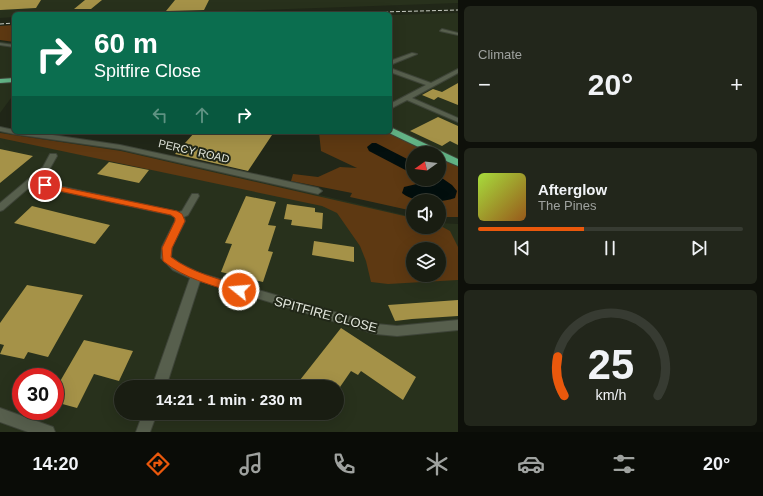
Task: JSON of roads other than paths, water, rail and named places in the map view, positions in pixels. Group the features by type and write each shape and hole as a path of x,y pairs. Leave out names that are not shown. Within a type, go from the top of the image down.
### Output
{"highway":[{"path":"0,81 12,80"},
{"path":"392,131 423,146"},
{"path":"446,157 458,163"}],"street":[{"path":"442,30 458,34"},
{"path":"0,44 12,46"},
{"path":"392,62 414,54"},
{"path":"392,106 458,70"},
{"path":"392,71 430,85"},
{"path":"407,98 457,119"},
{"name":"PERCY ROAD","path":"0,129 12,131"},
{"name":"PERCY ROAD","path":"29,134 120,147 318,191"},
{"path":"0,208 46,168 53,156"},
{"path":"30,182 174,213 179,216"},
{"name":"SPITFIRE CLOSE","path":"195,196 184,213 179,216 180,221 167,248 166,258 177,267 196,276 376,330 397,331 458,325"},
{"path":"161,380 196,276"},
{"path":"0,415 48,432"},
{"path":"143,432 147,420"}],"railway":[{"path":"382,12 458,10"},
{"path":"0,24 12,23"}]}
